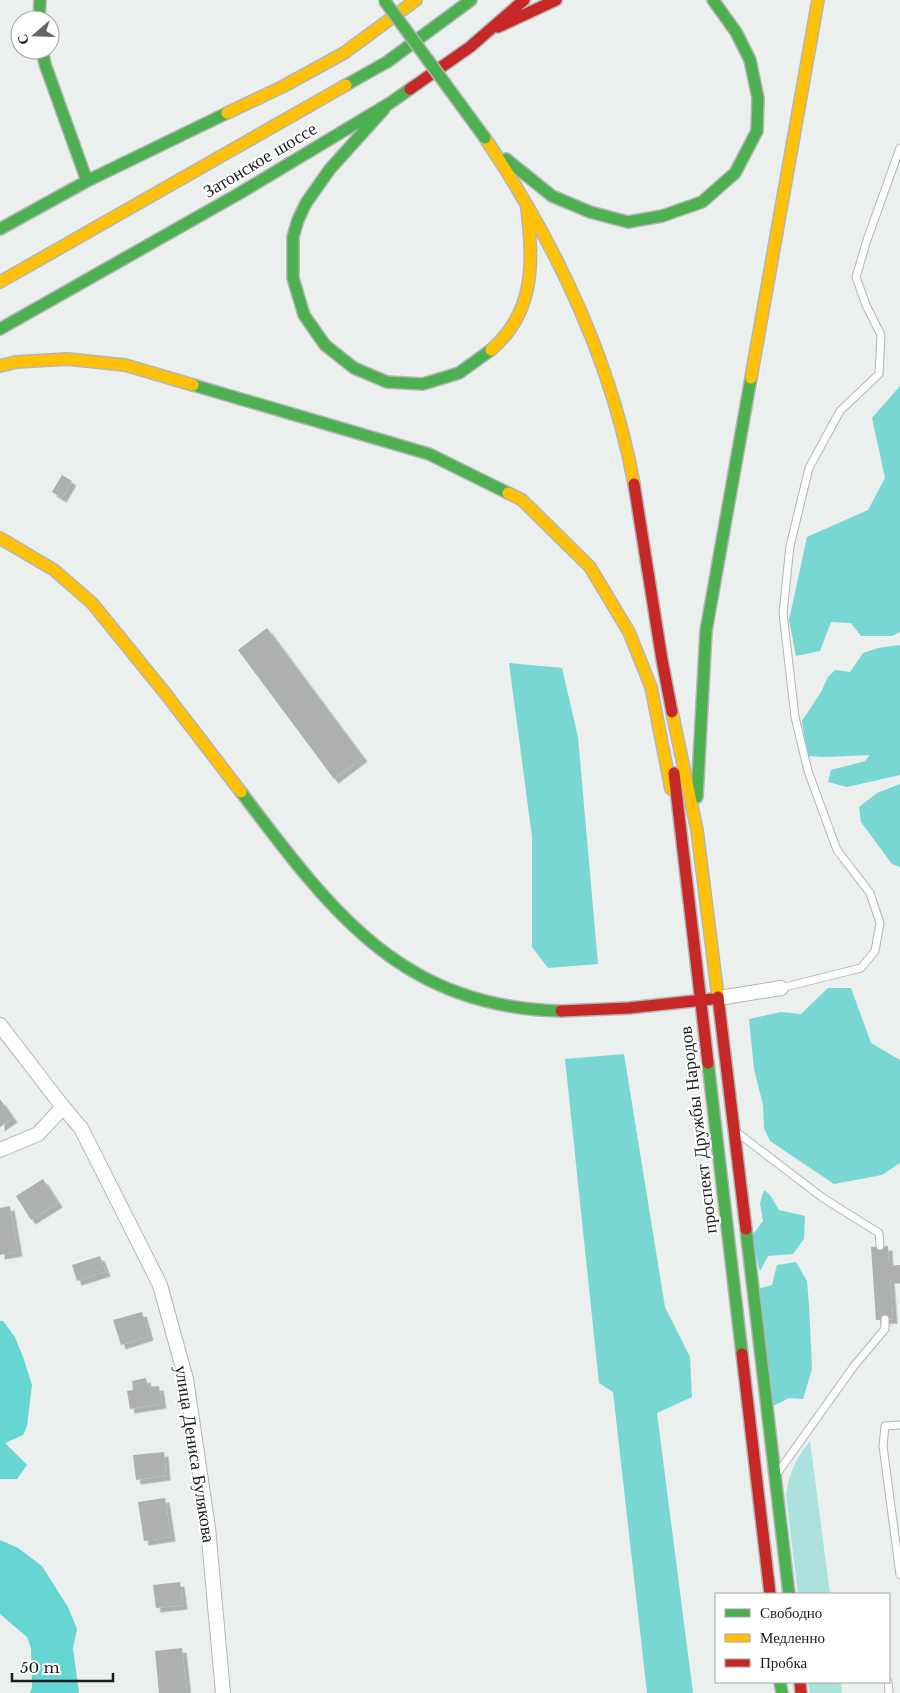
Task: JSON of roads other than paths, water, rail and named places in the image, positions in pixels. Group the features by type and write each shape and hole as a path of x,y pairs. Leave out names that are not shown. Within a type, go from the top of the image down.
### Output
{"main road":[{"path":"384,0 488,142 526,201 573,286 584,313 617,408 639,511 662,662 696,826"},
{"path":"0,229 87,180 290,83 344,53 416,0"},
{"name":"Затонское шоссе","path":"0,282 387,62 471,0"},
{"name":"Затонское шоссе","path":"0,329 240,193 390,103 470,47 524,0"},
{"path":"490,31 556,0"},
{"path":"488,142 552,196 590,212 628,222 662,216 702,202 735,173 757,131 758,98 750,60 736,32 713,0"},
{"path":"696,826 706,631 818,0"},
{"path":"45,60 87,180"},
{"path":"390,103 324,177 304,209 294,236 292,267 296,292 305,317 322,342 341,361 373,379 402,384 430,383 450,378 486,355 504,336 518,315 527,293 532,264 526,201"},
{"path":"0,366 16,362 67,359 125,365 429,454 522,500 590,566 629,632 651,687 679,828"},
{"path":"0,538 32,555 85,596 146,669 306,876 349,924 375,948 431,982 462,995 490,1003 547,1010 591,1010 633,1008 719,998"},
{"name":"проспект Дружбы Народов","path":"662,662 679,828 770,1593"},
{"name":"проспект Дружбы Народов","path":"696,826 719,998 789,1593"}],"street":[{"path":"719,998 781,988"},
{"name":"улица Дениса Булякова","path":"0,1024 81,1128 160,1285 186,1379 208,1528 223,1693"},
{"path":"0,1150 38,1134 62,1106"}],"lane":[{"path":"781,988 861,968 875,951 880,923 870,893 837,850 808,771 795,717 783,613 790,546 808,468 840,411 879,374 881,335 866,305 856,277 867,240 900,148"},
{"path":"734,1130 823,1198 879,1233 880,1246"},
{"path":"775,1477 854,1366 885,1329 885,1319"},
{"path":"900,1424 885,1426 883,1446 900,1575"}]}
